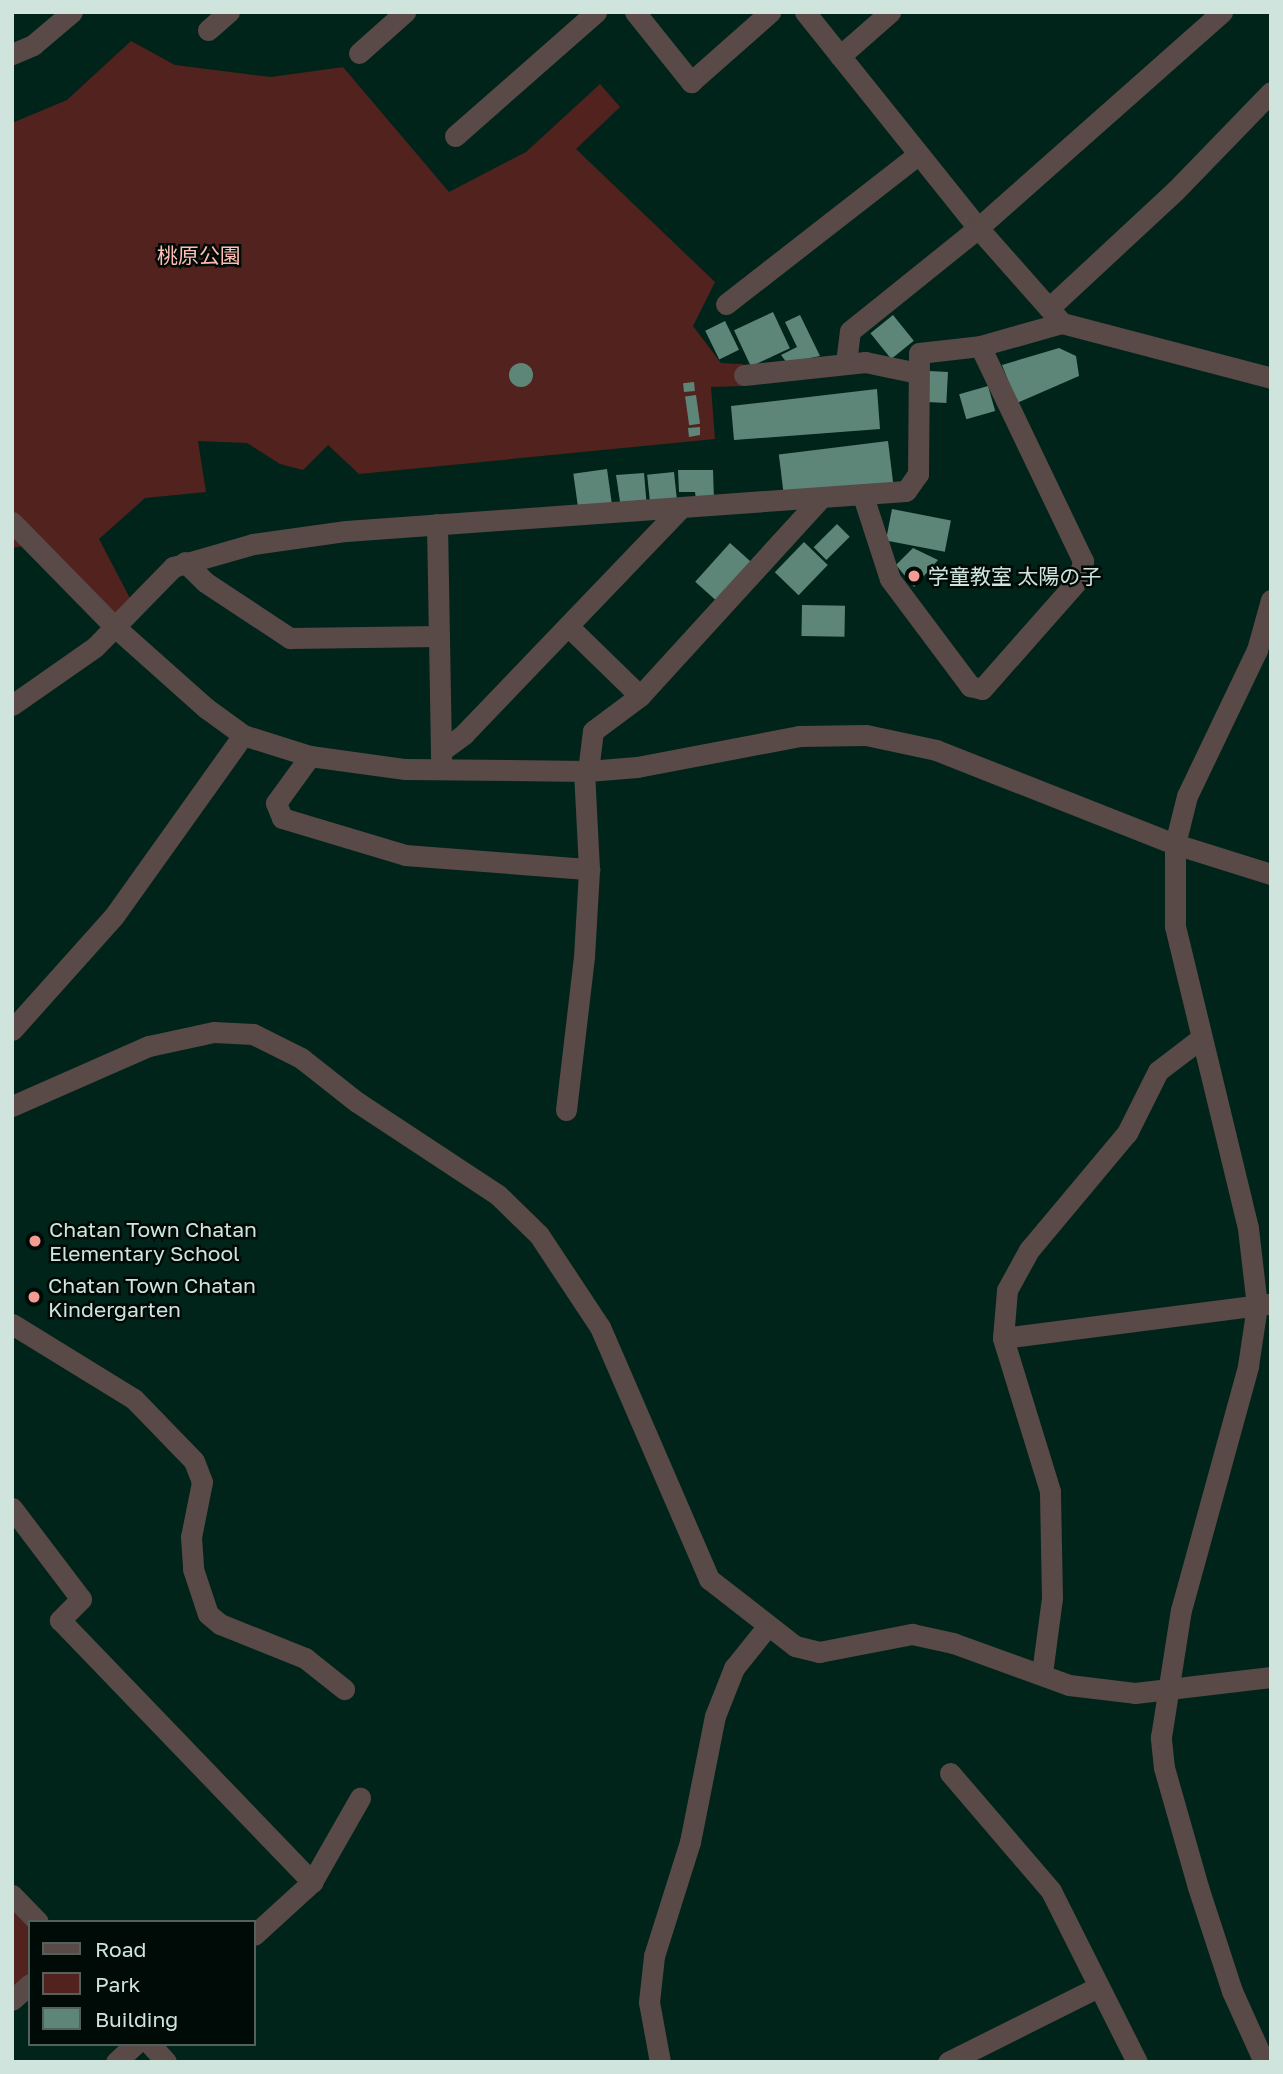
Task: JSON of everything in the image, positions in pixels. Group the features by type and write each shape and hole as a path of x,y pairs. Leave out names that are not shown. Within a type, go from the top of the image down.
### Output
{"street":[{"path":"12,54 33,45 72,12"},
{"path":"208,30 229,12"},
{"path":"359,53 405,12"},
{"path":"455,136 596,12"},
{"path":"635,12 691,82 770,12"},
{"path":"805,12 978,228 1055,315 1271,378"},
{"path":"840,56 890,12"},
{"path":"846,363 850,331 978,228 1222,12"},
{"path":"12,705 58,676 115,627 155,582 185,562 297,535 680,510 906,491 915,482 919,353 980,346 1055,315 1271,92"},
{"path":"726,304 919,154"},
{"path":"863,496 890,579 970,686 982,689 1078,580 1083,561 980,346"},
{"path":"744,375 817,370 846,363 918,373"},
{"path":"566,1110 584,957 589,869 586,771 593,731 639,696 820,499"},
{"path":"441,760 680,510"},
{"path":"12,522 115,627 243,735 310,756 358,765 441,760 586,771 637,767 799,736 866,735 936,750 1139,826 1175,844 1271,874"},
{"path":"438,524 441,760"},
{"path":"185,562 205,582 290,638 439,636"},
{"path":"1264,2062 1232,1992 1171,1794 1161,1737 1165,1691 1181,1609 1264,1305 1175,926 1175,844 1187,796 1257,650 1271,600"},
{"path":"568,626 639,696"},
{"path":"12,1030 114,916 243,735"},
{"path":"310,756 276,803 282,818 405,855 589,869"},
{"path":"12,1106 149,1046 214,1032 253,1034 301,1058 357,1102 498,1195 539,1235 600,1327 709,1579 766,1628 808,1652 912,1634 953,1643 1081,1686 1135,1693 1271,1677"},
{"path":"1042,1673 1052,1598 1050,1491 1003,1338 1007,1290 1029,1250 1127,1133 1158,1071 1200,1039"},
{"path":"1003,1338 1264,1305"},
{"path":"12,1324 134,1398 194,1461 202,1482 191,1537 193,1569 208,1614 220,1624 305,1658 344,1689"},
{"path":"12,1508 81,1599 60,1620 312,1882"},
{"path":"660,2062 649,2003 654,1956 690,1842 715,1716 734,1668 766,1628"},
{"path":"950,1773 1045,1883 1137,2062"},
{"path":"256,1933 312,1882 360,1798"},
{"path":"12,1895 36,1920"},
{"path":"12,2000 28,1986"},
{"path":"948,2062 1098,1987"},
{"path":"116,2062 133,2046"},
{"path":"152,2046 166,2062"}],"green space":[{"name":"桃原公園","path":"131,41 175,65 271,77 343,67 449,192 526,152 600,84 620,107 576,149 715,282 693,326 721,363 743,364 744,386 711,387 715,439 359,474 328,445 303,470 280,464 247,443 198,441 206,492 145,498 99,539 134,606 115,627 34,544 12,548 12,123 67,100"},
{"path":"12,1895 29,1920 28,1986 12,2000"}],"building":[{"path":"773,312 790,348 751,366 734,330"},
{"path":"800,315 820,356 787,363 781,355 797,347 785,322"},
{"path":"893,315 914,341 891,359 870,333"},
{"path":"725,321 739,350 719,359 705,331"},
{"path":"1059,348 1076,356 1079,376 1017,403 1002,365"},
{"path":"516,363 526,363 533,370 533,380 526,387 516,387 509,380 509,370"},
{"path":"929,371 948,372 946,403 927,402"},
{"path":"694,382 695,391 684,392 683,383"},
{"path":"988,386 995,411 966,419 959,394"},
{"path":"877,389 880,429 734,440 731,406"},
{"path":"696,395 700,424 689,425 685,397"},
{"path":"700,427 700,435 689,437 688,428"},
{"path":"888,441 893,484 784,497 779,454"},
{"path":"607,469 612,503 578,507 573,474"},
{"path":"678,470 713,470 714,500 696,500 695,492 679,492"},
{"path":"674,472 677,502 650,505 647,475"},
{"path":"644,473 647,508 621,508 616,475"},
{"path":"892,509 951,520 945,552 886,540"},
{"path":"837,524 850,537 826,560 814,547"},
{"path":"804,542 828,565 799,595 775,572"},
{"path":"730,543 752,563 717,602 695,582"},
{"name":"学童教室 太陽の子","path":"913,548 938,560 914,587 896,565"},
{"path":"802,605 845,606 844,637 801,636"}],"place":[{"name":"学童教室 太陽の子","path":"914,576"},
{"name":"Chatan Town Chatan Elementary School","path":"35,1241"},
{"name":"Chatan Town Chatan Kindergarten","path":"34,1297"}]}
